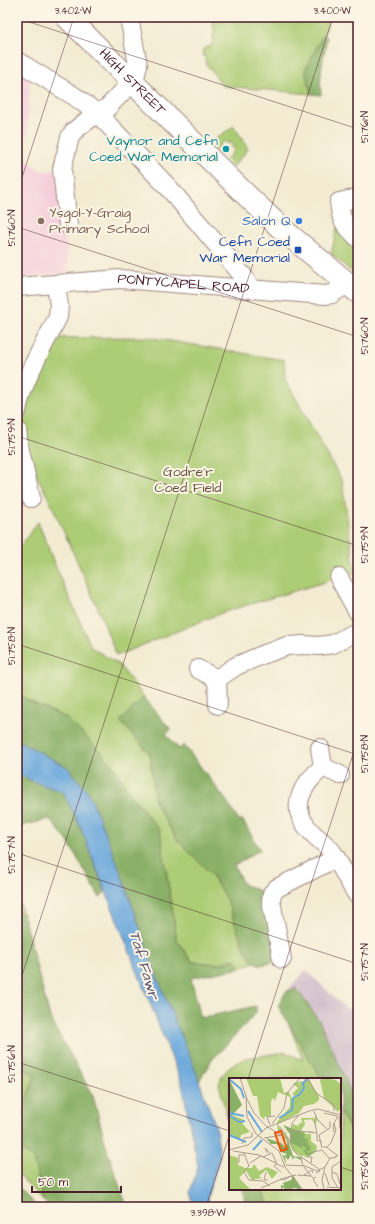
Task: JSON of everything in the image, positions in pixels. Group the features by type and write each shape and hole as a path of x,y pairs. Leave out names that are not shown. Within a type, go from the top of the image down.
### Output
{"main road":[{"name":"HIGH STREET","path":"67,17 243,192 282,229 352,288"}],"street":[{"path":"71,216 62,169 70,137 74,131 97,113 108,108 132,82 138,65 130,25"},
{"path":"17,61 74,96 97,113 168,187 244,277 250,288"},
{"path":"358,198 339,202 340,217 345,225 358,238"},
{"name":"PONTYCAPEL ROAD","path":"17,287 120,279 325,294 332,294 352,288"},
{"path":"17,411 19,399 58,317 59,306 56,284"},
{"path":"17,430 19,446 31,498"},
{"path":"339,578 358,612"},
{"path":"217,679 236,666 287,646 319,646 333,644 358,631"},
{"path":"198,670 217,679"},
{"path":"217,679 218,705"},
{"path":"320,748 323,767"},
{"path":"323,767 340,775"},
{"path":"323,767 311,778 300,796 299,809 302,820 307,828 336,858 357,891"},
{"path":"282,959 271,901 272,893 277,888 336,858"}],"shaded area":[{"path":"17,65 30,74 27,136 17,135"},
{"name":"Ysgol-Y-Graig Primary School","path":"17,158 25,159 42,171 59,170 69,270 66,273 17,278"},
{"path":"306,970 346,1009 358,1004 358,1105 341,1078 286,992"}],"green space":[{"path":"212,17 328,17 327,27 305,70 311,94 223,86 207,65 202,50 212,45 214,31"},
{"path":"323,35 327,38 321,73 321,95 311,94 305,70"},
{"path":"234,126 248,149 233,167 226,160 235,150 231,146 233,144 231,142 229,144 224,141 215,150 208,144"},
{"path":"337,227 358,249 358,277 331,254"},
{"name":"Godre'r Coed Field","path":"147,337 284,360 285,379 342,481 355,573 224,612 116,656 86,582 32,465 24,441 22,417 23,407 30,387 54,338"},
{"path":"38,522 91,647 119,665 144,697 120,721 150,754 155,803 178,841 212,875 227,901 244,948 254,962 241,968 235,959 218,964 193,962 177,941 160,831 128,791 109,760 68,719 29,701 17,693 17,551"},
{"path":"17,692 29,701 68,719 109,760 128,791 160,831 177,941 192,962 218,964 235,959 241,968 191,978 201,1018 256,1006 256,1013 211,1061 199,1081 155,972 120,870 67,767 17,740"},
{"path":"144,697 171,730 166,734 179,749 184,745 226,800 239,821 242,819 260,850 234,865 243,884 264,893 277,954 271,963 261,965 254,962 244,948 227,901 212,875 178,841 155,803 150,754 120,721"},
{"path":"17,773 32,781 63,792 79,824 105,892 100,898 67,840 49,819 22,826 17,833"},
{"path":"17,892 50,1018 93,1096 108,1153 127,1207 49,1207 43,1201 33,1158 18,1149 17,1123 35,1076 17,1064"},
{"path":"296,988 320,1022 358,1105 358,1143 341,1114 341,1078 320,1078 278,1006 286,992"},
{"path":"289,1024 320,1078 229,1078 229,1124 219,1084 222,1076 230,1066 246,1058 285,1052 303,1060"},
{"path":"17,1064 35,1076 17,1123"},
{"path":"341,1114 358,1143 358,1207 270,1207 262,1190 341,1190"},
{"path":"17,1147 33,1158 43,1201 17,1173"},
{"path":"17,1186 37,1207 17,1207"},
{"path":"243,1190 262,1190 270,1207 245,1207"}],"water":[{"name":"Taf Fawr","path":"17,740 67,767 89,793 120,870 155,972 191,1059 216,1127 220,1156 207,1198 212,1207 194,1207 190,1192 198,1167 182,1084 79,824 63,792 32,781 17,773"}],"place":[{"name":"Vaynor and Cefn Coed War Memorial","path":"226,149"},
{"name":"Ysgol-Y-Graig Primary School","path":"41,221"},
{"name":"Salon Q","path":"299,221"},
{"name":"Cefn Coed War Memorial","path":"298,250"}]}
